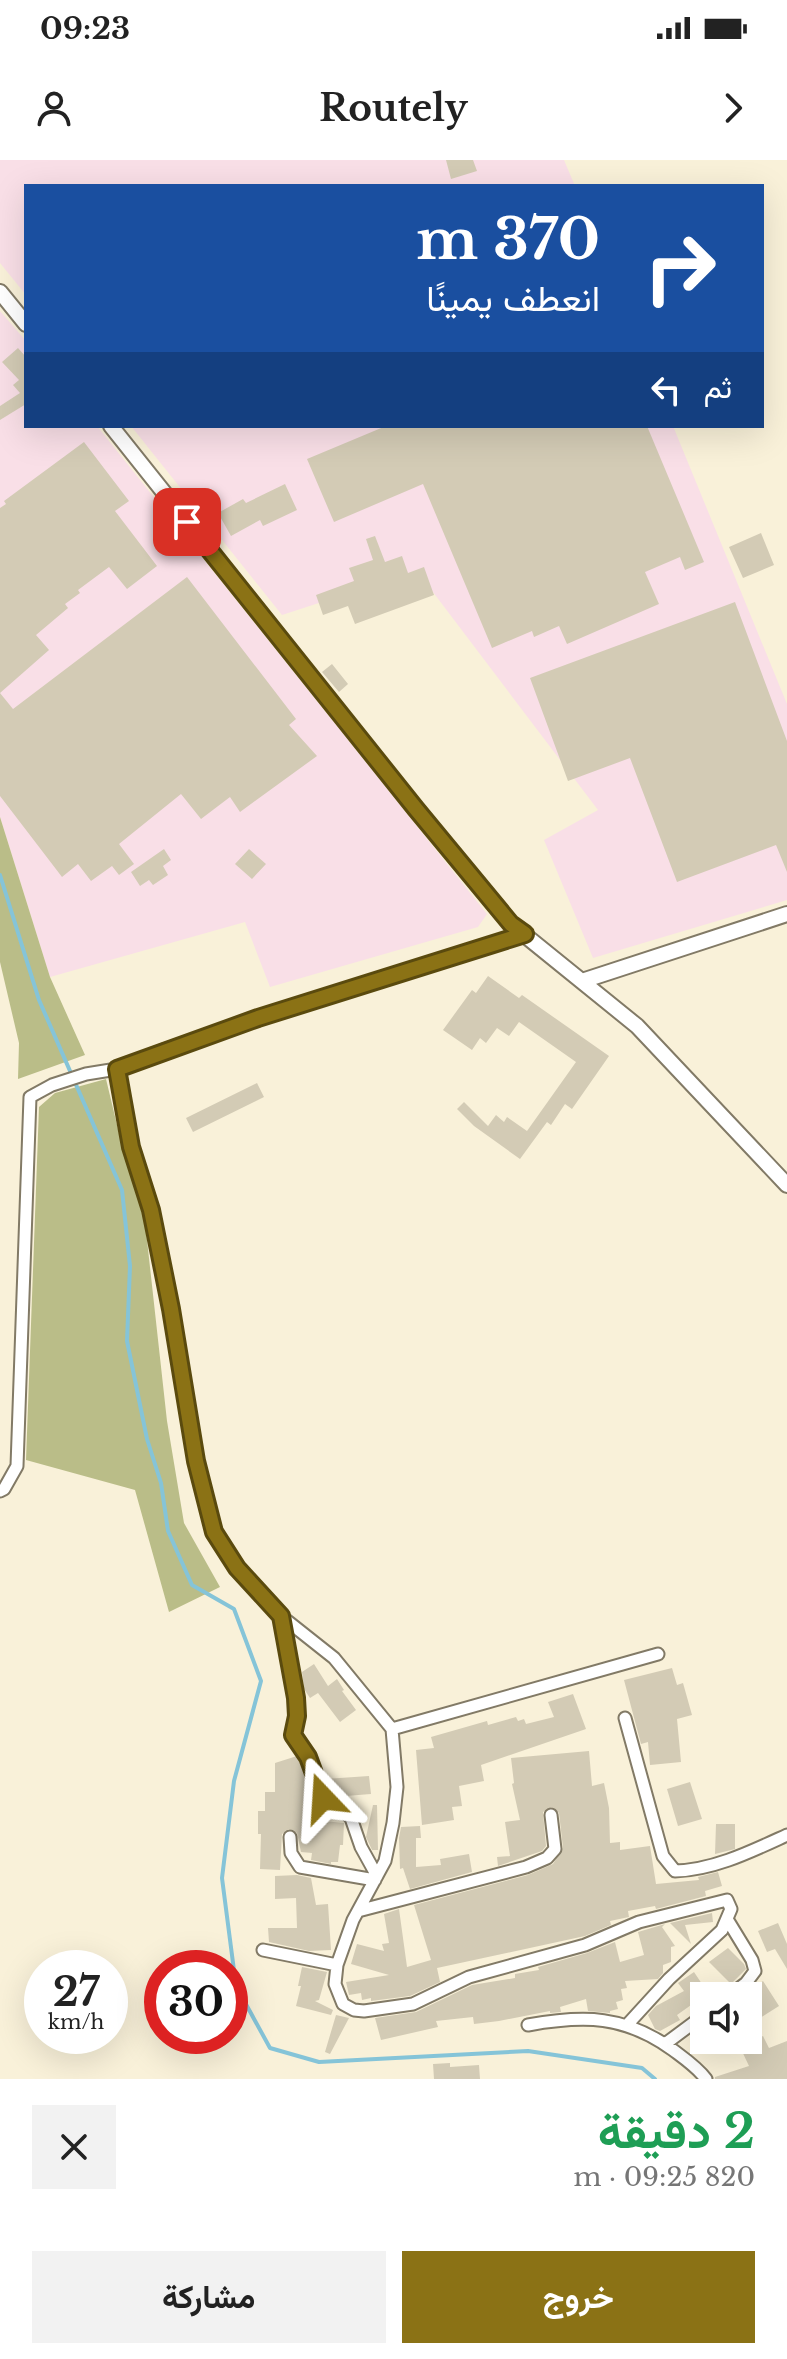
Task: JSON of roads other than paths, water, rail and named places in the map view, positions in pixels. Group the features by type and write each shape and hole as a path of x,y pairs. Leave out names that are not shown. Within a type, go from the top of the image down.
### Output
{"street":[{"path":"0,292 24,322"},
{"path":"113,428 511,924 637,1026 787,1185"},
{"path":"582,981 787,914"},
{"path":"0,1491 17,1466 30,1097 52,1085 86,1074 117,1069 258,1018 525,934"},
{"path":"117,1069 131,1147 151,1210 196,1461 214,1532 237,1568 281,1616 334,1658 392,1729 397,1787 385,1861 358,1911 337,1965 335,1984 338,1996 343,2004 354,2010 413,2004 469,1977 585,1945 639,1922 727,1900 731,1909 722,1930 669,1979 627,2025"},
{"path":"281,1616 296,1698 297,1716 293,1735 313,1766 323,1798 351,1818 376,1878"},
{"path":"392,1729 658,1654"},
{"path":"625,1718 663,1856 675,1871 738,1857 787,1835"},
{"path":"358,1911 526,1867 547,1858 555,1849 551,1815"},
{"path":"290,1837 291,1853 300,1867 376,1878"},
{"path":"727,1919 752,1960 755,1971 747,1982"},
{"path":"263,1950 337,1965"},
{"path":"528,2025 559,2019 605,2019 627,2025 665,2044 698,2068 706,2079"},
{"path":"665,2044 690,2025"}],"waterway":[{"path":"0,875 39,1000 122,1190 130,1266 127,1341 147,1439 161,1483 168,1531 192,1585 234,1609 261,1681 234,1781 222,1878 236,1986 270,2048 319,2062 528,2051 642,2068 655,2079"}]}
